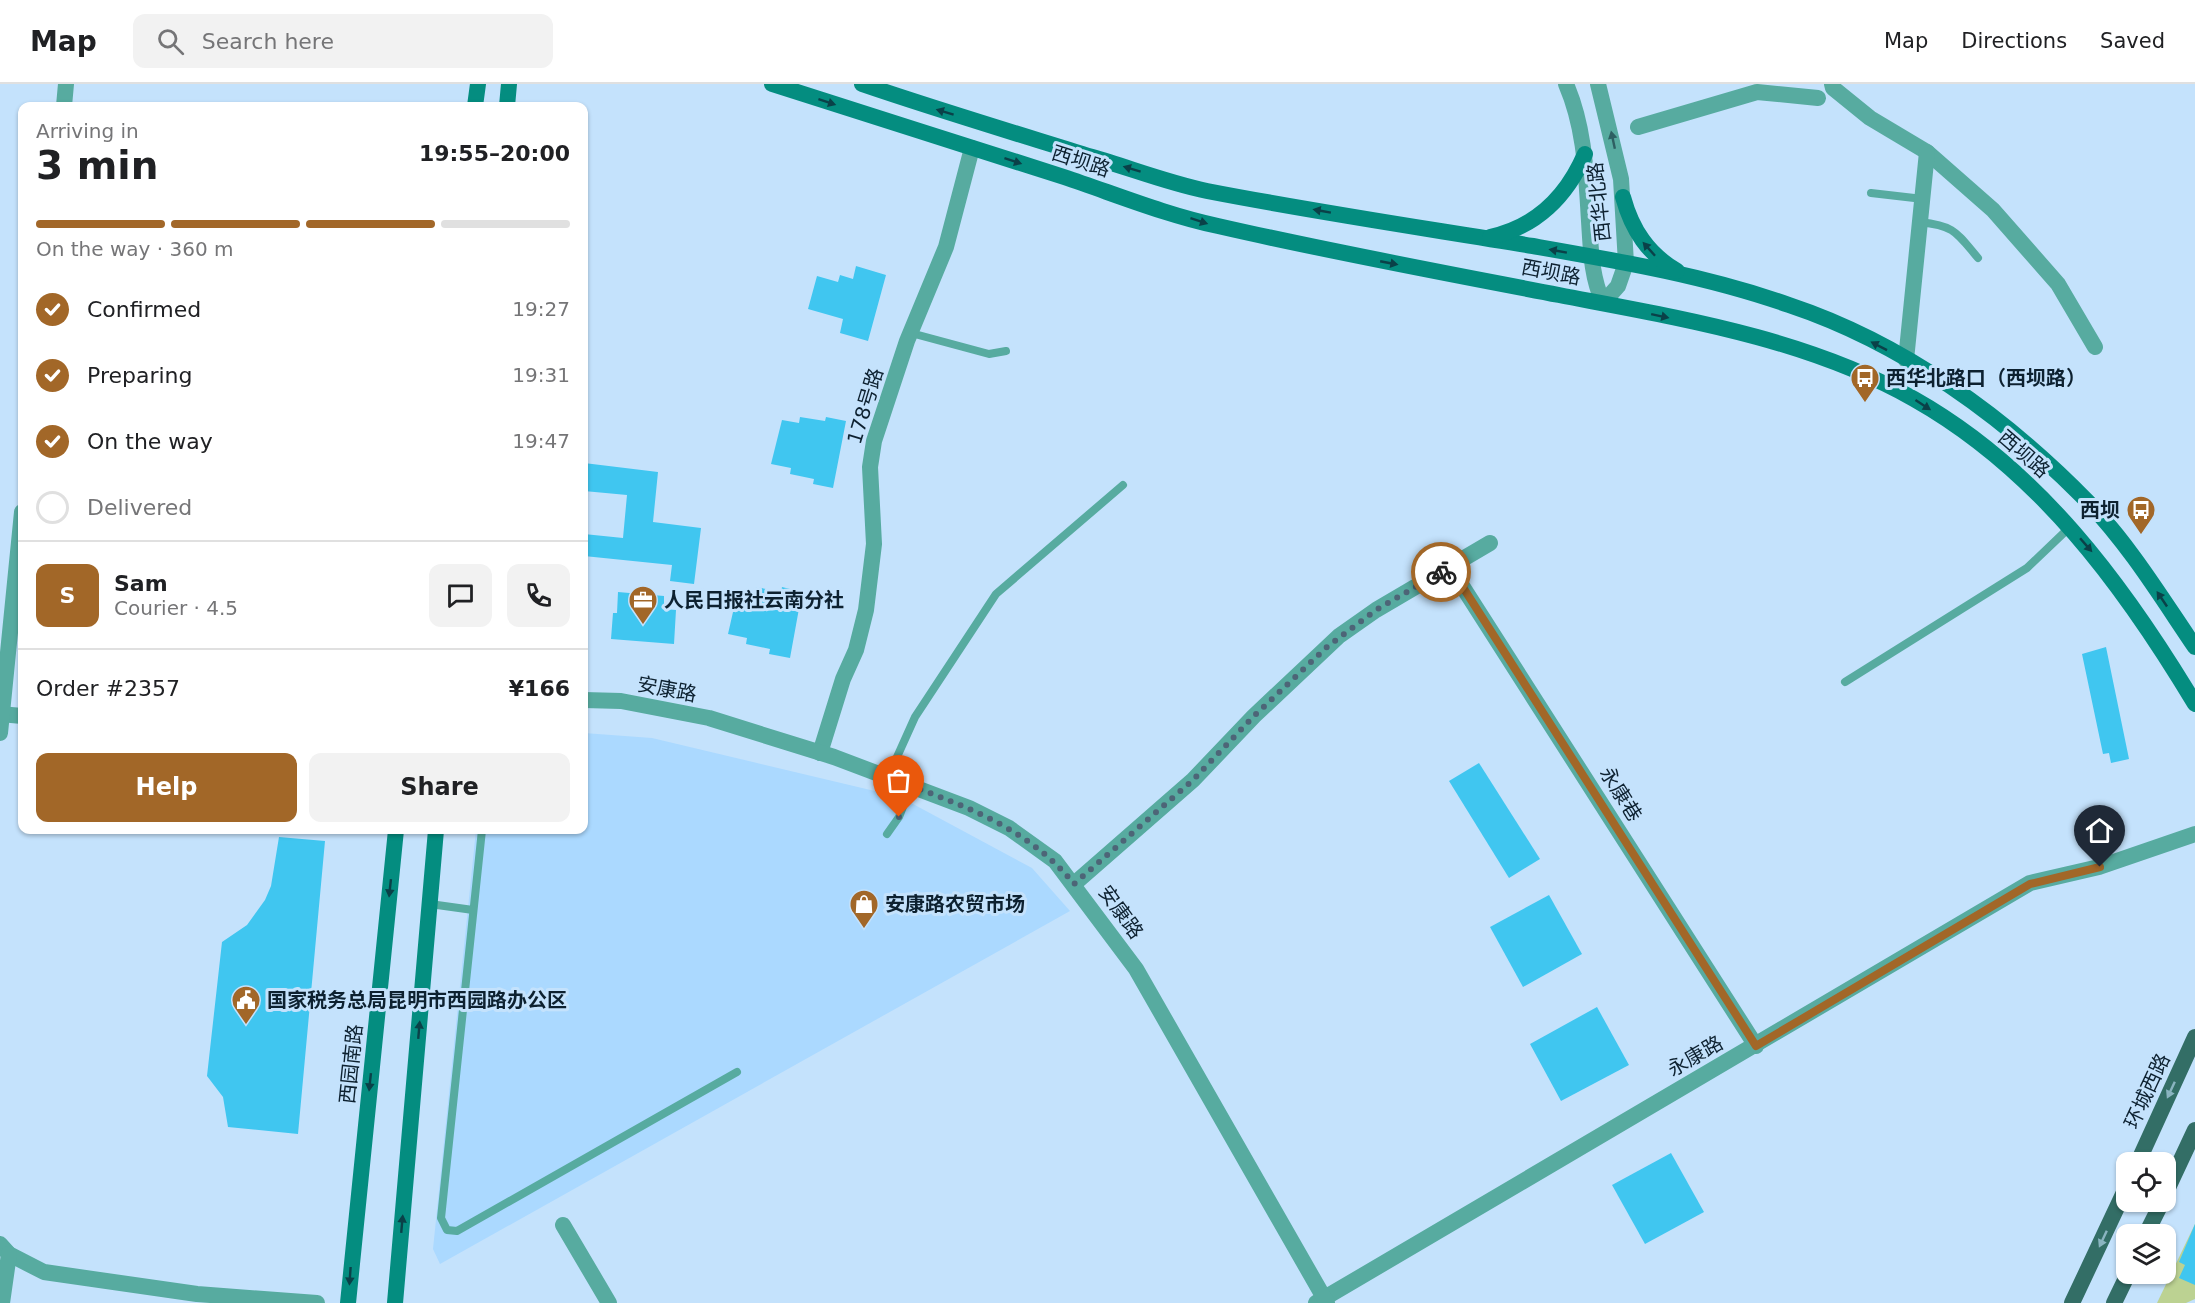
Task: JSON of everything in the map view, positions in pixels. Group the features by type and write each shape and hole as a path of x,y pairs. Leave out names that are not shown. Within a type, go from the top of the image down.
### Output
{"main road":[{"path":"476,102 478,84"},
{"path":"507,102 509,84"},
{"name":"西坝路","path":"772,84 1212,225 1391,263 1603,303 1783,344 1855,370 1914,399 1973,437 2030,484 2110,575 2161,647 2195,704"},
{"name":"西坝路","path":"862,84 931,108 1203,190 1591,256 1698,279 1791,305 1850,330 1906,360 1989,413 2047,463 2089,504 2128,548 2195,647"},
{"path":"1483,238 1519,228 1550,207 1570,183 1585,154"},
{"path":"1623,198 1627,214 1644,244 1668,266 1698,279"},
{"name":"西园南路","path":"348,1303 396,834"},
{"path":"395,1303 436,834"},
{"name":"环城西路","path":"2143,1152 2195,1037"},
{"path":"2176,1171 2195,1130"},
{"path":"2072,1303 2116,1209"},
{"path":"2114,1303 2123,1284"}],"street":[{"path":"64,102 66,84"},
{"name":"西华北路","path":"1566,84 1577,109 1585,154 1593,281 1603,303 1618,286 1626,263 1619,168 1598,84"},
{"path":"1832,84 1833,88 1870,118 1927,152 1993,210 2058,284 2096,347"},
{"path":"1638,128 1757,92 1818,98"},
{"name":"178号路","path":"820,753 843,678 856,651 866,610 874,544 870,467 874,441 911,333 946,247 972,148"},
{"path":"1906,360 1927,152"},
{"path":"1074,884 1193,780 1254,716 1340,636 1376,610 1490,543"},
{"path":"0,733 18,550"},
{"name":"永康巷","path":"1450,567 1756,1046"},
{"name":"安康路","path":"588,700 621,701 709,718 820,753 969,808 1010,828 1055,861 1136,969 1323,1301"},
{"path":"1,714 18,716"},
{"name":"永康路","path":"1323,1301 2030,884 2100,867 2195,834"},
{"path":"563,1226 609,1303"},
{"path":"2,1303 5,1249 44,1272 196,1298 315,1303"}],"lane":[{"path":"1871,193 1923,199"},
{"path":"1920,222 1941,225 1955,231 1978,258"},
{"path":"911,333 989,354 1006,351"},
{"path":"888,777 915,717 996,594 1123,485"},
{"path":"1845,682 2027,568 2070,527"},
{"path":"887,834 899,817 911,786"},
{"path":"482,834 441,1218 447,1230 457,1231 737,1072"},
{"path":"430,904 473,910"}],"shaded area":[{"path":"588,733 652,738 900,797 1032,868 1070,911 440,1264 433,1249 476,834 588,834"}],"green space":[{"path":"2195,1224 2195,1299 2186,1303 2157,1303 2166,1284 2176,1284 2176,1264"}],"building":[{"path":"856,266 886,275 868,341 840,333 843,319 808,309 817,276 838,282 840,275 853,279"},
{"path":"800,417 825,421 826,417 846,421 833,488 813,484 814,479 790,474 791,468 771,464 782,420 799,423"},
{"path":"588,463 658,472 653,522 701,528 694,584 670,581 672,565 588,556 588,534 623,538 627,495 588,491"},
{"path":"756,587 781,592 782,587 802,592 790,658 769,654 770,649 746,644 747,638 728,634 738,590 755,594"},
{"name":"人民日报社云南分社","path":"618,592 664,596 664,609 676,610 674,644 611,639 613,613 617,613"},
{"path":"2106,647 2129,759 2111,763 2109,753 2103,754 2082,654"},
{"path":"1479,763 1540,859 1509,878 1449,781"},
{"path":"279,837 325,841 298,1134 228,1127 223,1097 207,1076 222,942 247,925 265,900 271,886"},
{"path":"1549,895 1582,954 1523,987 1490,927"},
{"path":"1597,1007 1629,1065 1561,1101 1530,1044"},
{"path":"1671,1153 1704,1212 1645,1244 1612,1185"},
{"path":"2195,1224 2195,1285 2179,1278 2185,1265 2179,1262"}],"way so far":[{"path":"899,817 911,786 969,808 1010,828 1055,861 1074,884 1193,780 1316,656 1376,610 1441,572"}],"place":[{"name":"西华北路口（西坝路）","path":"1865,404"},
{"name":"西坝","path":"2141,536"},
{"name":"人民日报社云南分社","path":"643,626"},
{"name":"安康路农贸市场","path":"864,930"},
{"name":"国家税务总局昆明市西园路办公区","path":"246,1026"}],"route":[{"path":"1441,572 1450,567 1756,1046 2030,884 2100,867"}]}
